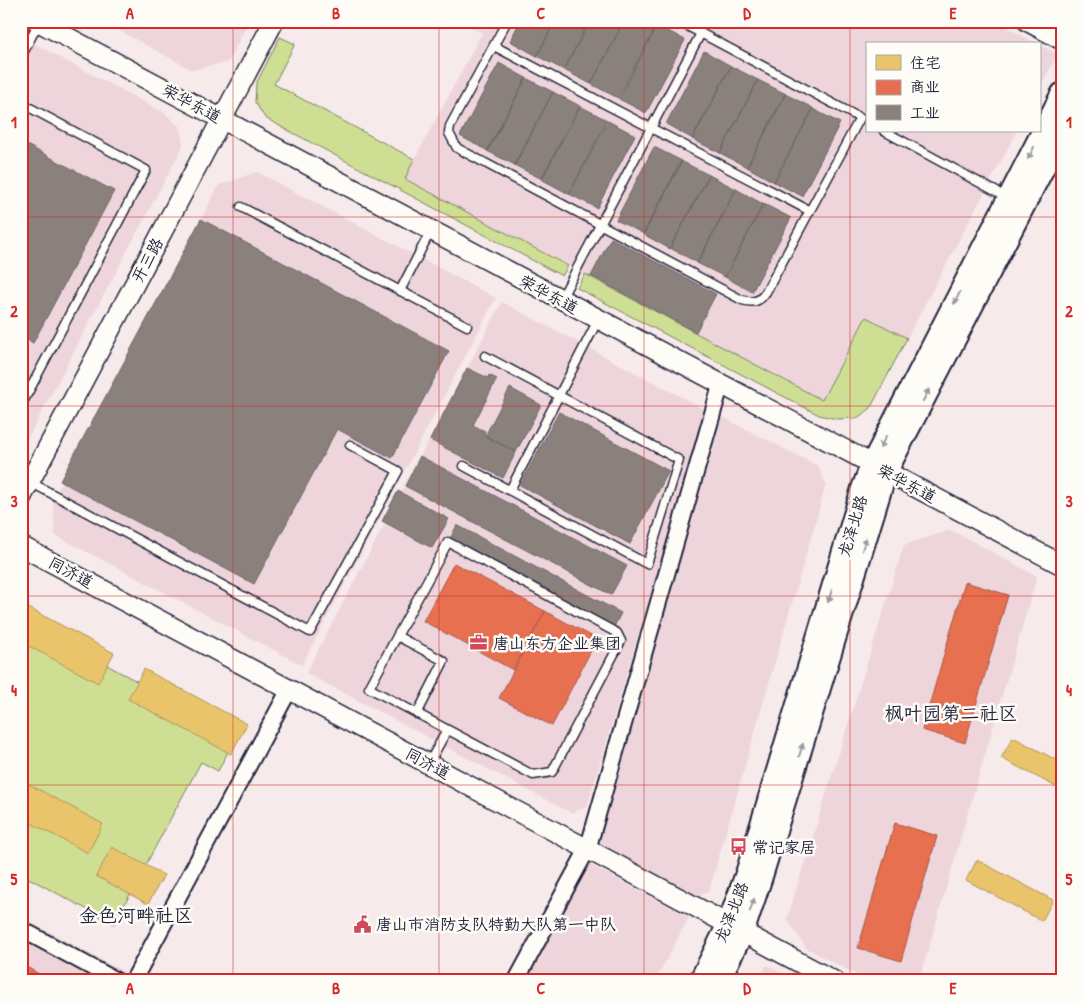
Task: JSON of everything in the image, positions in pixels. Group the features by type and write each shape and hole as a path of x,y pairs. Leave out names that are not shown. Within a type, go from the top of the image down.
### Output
{"main road":[{"name":"龙泽北路","path":"700,981 735,929 761,878 879,468 1008,198 1062,94"},
{"name":"龙泽北路","path":"879,468 1062,132"},
{"name":"龙泽北路","path":"718,981 735,929"}],"street":[{"name":"开三路","path":"26,490 274,21"},
{"path":"1028,21 1062,40"},
{"name":"荣华东道","path":"38,22 1062,565"},
{"path":"516,981 588,848 720,384"},
{"name":"同济道","path":"21,546 834,981"},
{"path":"133,981 289,690"},
{"path":"21,929 117,981"}],"lane":[{"path":"507,21 450,126 449,133 457,148 742,300 752,303 760,300 766,292 863,120 678,21"},
{"path":"21,57 38,22"},
{"path":"560,300 701,33"},
{"path":"494,46 810,211"},
{"path":"21,103 146,170 21,406"},
{"path":"886,132 1008,198"},
{"path":"241,207 467,326"},
{"path":"400,291 431,230"},
{"path":"510,490 598,320"},
{"path":"464,466 647,564 679,460 485,356"},
{"path":"26,490 310,632 398,471 350,445"},
{"path":"448,542 617,633 621,641 552,772 532,775 369,688 397,636 448,542"},
{"path":"397,636 444,661 417,714"},
{"path":"428,764 447,730"}],"shaded area":[{"path":"102,21 249,21 228,62 192,70"},
{"path":"460,21 995,21 1034,42 866,42 866,132 1016,132 907,338 866,317 823,400 404,179 482,33"},
{"path":"21,37 163,112 180,127 183,146 21,451"},
{"path":"1040,45 1058,54 1040,87"},
{"path":"257,172 496,298 302,665 55,535 53,498 219,185"},
{"path":"502,302 706,410 587,807 571,813 306,673"},
{"path":"722,417 818,466 826,485 709,891 696,897 597,843"},
{"path":"951,530 1037,576 919,981 868,981 806,948 787,919 904,545"},
{"path":"587,863 689,917 655,981 524,981"},
{"path":"21,917 141,981 21,981"},
{"path":"767,965 795,981 758,981"}],"green space":[{"path":"280,37 295,44 274,84 414,159 405,179 568,266 562,276 265,118 255,102 256,84"},
{"path":"585,274 822,400 866,317 907,338 870,409 857,418 837,419 819,415 577,288"},
{"path":"21,619 237,735 218,771 201,762 114,924 21,874"}],"building: 住宅":[{"path":"965,582 1008,595 981,686 939,673"},
{"path":"21,604 114,653 98,683 21,642"},
{"path":"144,669 247,724 231,754 128,699"},
{"path":"1013,737 1062,763 1062,790 1001,758"},
{"path":"21,780 103,824 88,853 21,818"},
{"path":"895,823 937,836 915,912 872,899"},
{"path":"112,847 164,875 148,904 96,876"},
{"path":"977,860 1053,900 1042,921 966,880"}],"building: 商业":[{"path":"454,563 545,611 513,670 423,621"},
{"path":"965,582 1008,595 965,743 922,730"},
{"path":"545,611 597,639 552,726 499,698"},
{"path":"895,823 937,836 901,961 858,948"},
{"path":"21,964 52,981 21,981"}],"building: 工业":[{"path":"520,21 555,21 537,56 510,41"},
{"path":"555,21 590,21 564,70 537,56"},
{"path":"589,21 624,21 591,84 564,70"},
{"path":"624,21 649,21 657,25 618,98 591,84"},
{"path":"657,25 685,40 646,113 619,99"},
{"path":"704,51 731,66 693,139 666,124"},
{"path":"499,63 526,78 488,151 460,136"},
{"path":"731,66 758,80 720,153 692,139"},
{"path":"526,78 553,92 515,165 487,151"},
{"path":"758,80 786,94 747,167 720,153"},
{"path":"553,92 580,106 542,179 514,165"},
{"path":"785,94 813,108 774,182 747,167"},
{"path":"580,106 607,120 569,194 541,179"},
{"path":"813,109 840,123 802,196 774,182"},
{"path":"608,121 635,135 597,208 569,194"},
{"path":"21,142 114,191 33,343 21,337"},
{"path":"654,147 682,161 644,234 616,220"},
{"path":"681,161 709,175 670,249 643,234"},
{"path":"709,175 736,189 698,263 670,248"},
{"path":"736,189 763,204 725,277 697,263"},
{"path":"764,204 791,218 752,292 725,277"},
{"path":"201,219 449,351 392,458 337,429 254,584 60,481"},
{"path":"611,238 716,294 696,332 591,276"},
{"path":"467,368 488,378 489,375 497,379 473,425 485,431 484,435 516,452 503,478 430,440"},
{"path":"510,388 541,405 516,452 485,436"},
{"path":"559,412 669,471 630,544 520,485"},
{"path":"420,456 627,566 611,595 405,486"},
{"path":"398,491 449,519 432,548 382,521"},
{"path":"457,525 621,613 614,627 450,539"}],"place":[{"name":"唐山东方企业集团","path":"479,643"},
{"name":"常记家居","path":"738,847"},
{"name":"唐山市消防支队特勤大队第一中队","path":"362,924"}],"district":[{"name":"枫叶园第二社区","path":"951,713"},
{"name":"金色河畔社区","path":"136,915"}]}
